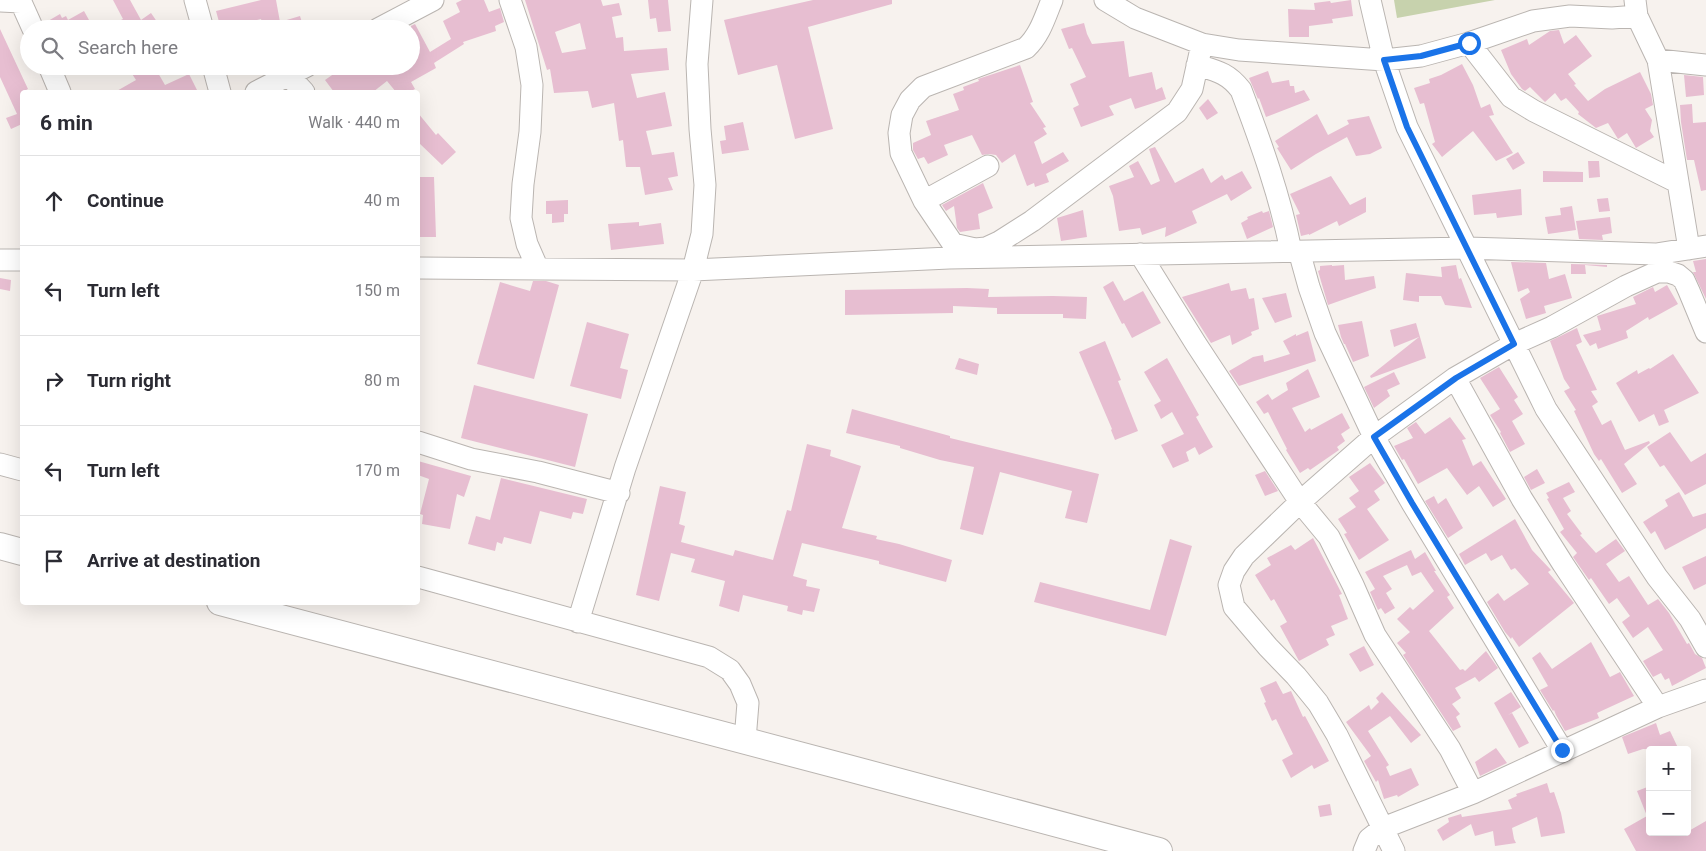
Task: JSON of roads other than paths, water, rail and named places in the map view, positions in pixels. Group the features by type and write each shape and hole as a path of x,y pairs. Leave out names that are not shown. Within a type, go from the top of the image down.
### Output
{"main road":[{"path":"0,546 20,551"},
{"path":"235,605 1159,851"}],"street":[{"path":"195,0 201,20"},
{"path":"395,20 433,0"},
{"path":"510,0 526,47 532,85 530,132 523,184 521,218 527,244 538,269"},
{"path":"578,622 619,493 625,468 693,270 702,234 705,185 697,64 702,0"},
{"path":"1052,0 1040,30 1026,48 923,87 910,100 902,115 899,133 901,153 924,201 953,244 963,248 986,248 1032,221 1176,112 1192,89 1202,44"},
{"path":"1105,0 1135,18 1202,44 1239,50 1384,60 1421,56 1469,43 1533,21 1570,16 1612,18 1636,8 1658,60 1677,182 1697,248 1656,263 1626,286 1552,327 1514,344 1456,378 1374,437 1300,502 1244,556 1234,571 1229,585 1234,607 1242,618 1318,702 1337,735 1394,851"},
{"path":"1370,0 1384,60 1407,127 1546,409 1657,577 1690,619 1706,647"},
{"path":"14,1 27,20"},
{"path":"1469,43 1511,96 1534,112 1677,182"},
{"path":"1658,60 1706,65"},
{"path":"1197,65 1225,74 1241,90 1275,186 1295,251 1325,333 1374,437 1562,750"},
{"path":"53,75 59,90"},
{"path":"215,75 219,90"},
{"path":"260,90 290,75"},
{"path":"299,75 303,90"},
{"path":"924,201 988,166"},
{"path":"420,268 693,270 949,258 1467,248 1656,263 1684,280 1706,332"},
{"path":"1140,254 1196,344 1300,502 1334,546 1375,635 1450,749 1473,793"},
{"path":"0,260 20,260"},
{"path":"1456,378 1522,499 1658,707"},
{"path":"420,443 471,459 538,472 619,493"},
{"path":"0,464 20,469"},
{"path":"420,578 709,657 730,670 740,684 748,703 745,740"},
{"path":"1364,851 1369,838 1382,828 1473,793 1658,707 1706,690"}]}
